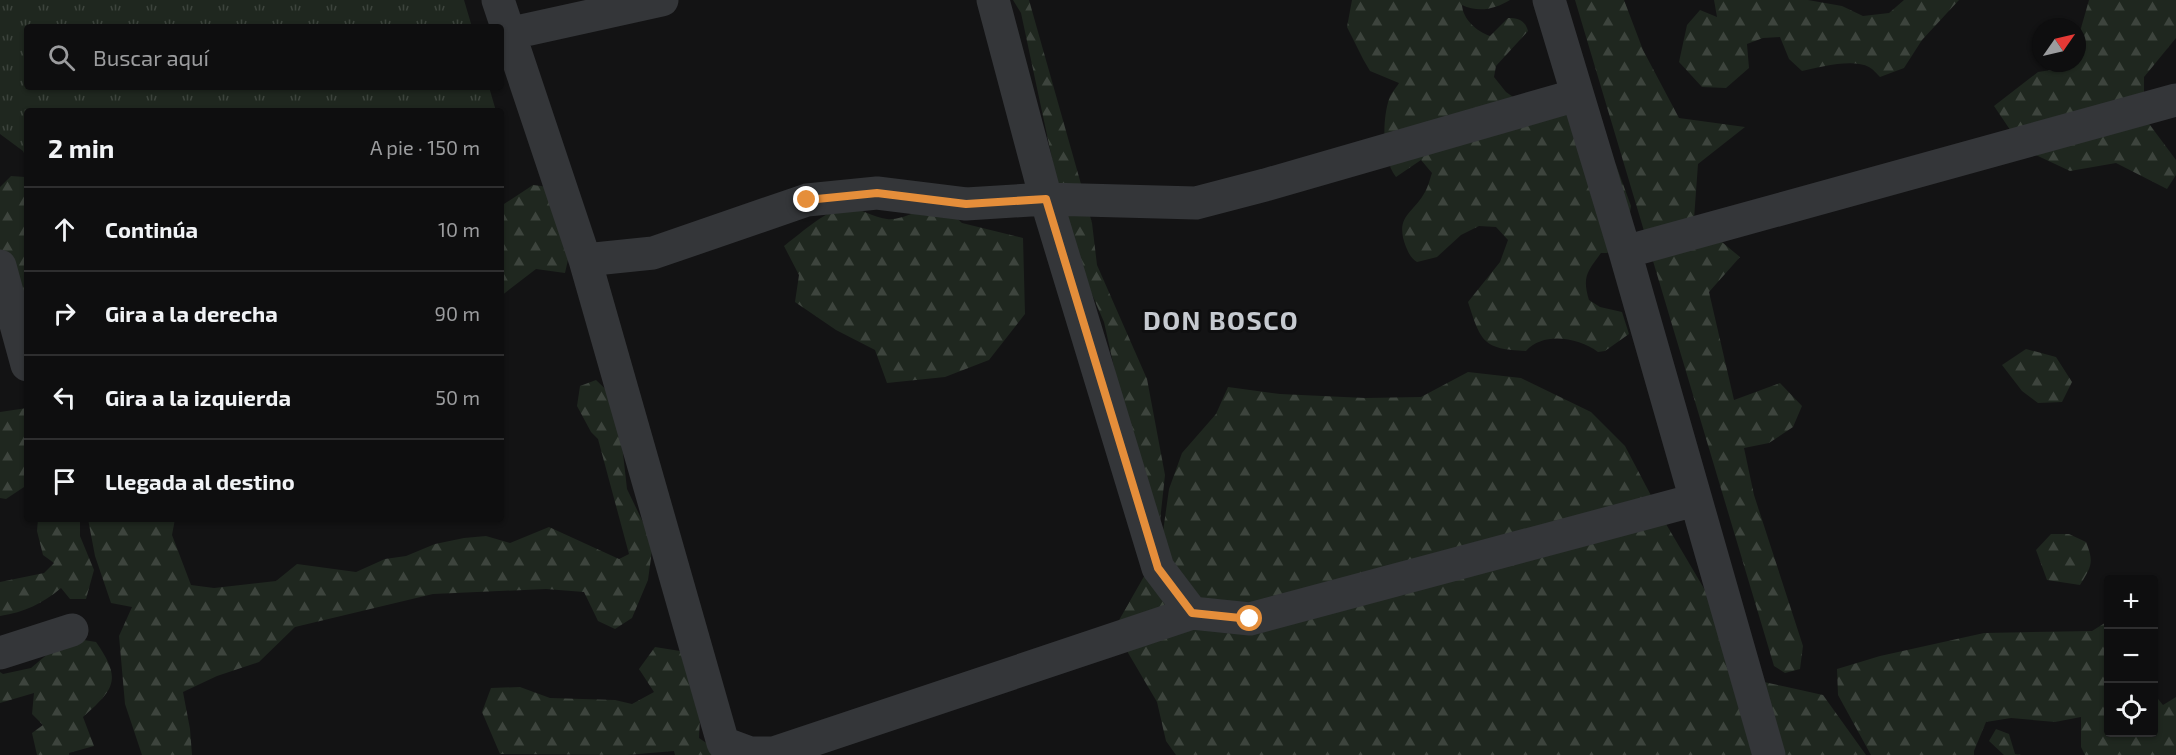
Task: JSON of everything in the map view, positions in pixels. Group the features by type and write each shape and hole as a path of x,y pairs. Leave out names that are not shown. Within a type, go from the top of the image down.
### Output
{"street":[{"path":"498,0 585,260 723,742 750,753 774,753 1192,613 1250,619 1695,500"},
{"path":"508,34 663,0"},
{"path":"993,0 1046,199 1158,568 1192,613"},
{"path":"1549,0 1625,252 1769,755"},
{"path":"585,260 653,253 807,200 877,193 966,204 1046,199 1196,202 1264,185 1577,95"},
{"path":"1625,252 2176,99"},
{"path":"0,266 24,354"},
{"path":"0,652 72,630"}],"green space":[{"path":"0,0 464,0 471,24 24,24 24,90 490,90 495,108 24,108 24,153 0,134"},
{"path":"1013,0 1029,0 1092,223 1097,265 1147,379 1165,475 1160,521 1137,471 1104,322 1091,292 1060,196 1021,13"},
{"path":"1352,0 1510,0 1487,9 1475,9 1462,5 1471,24 1490,36 1508,18 1523,22 1528,31 1496,66 1494,77 1506,92 1519,101 1562,87 1616,165 1631,206 1625,242 1607,253 1601,253 1589,270 1586,286 1589,300 1600,307 1622,312 1629,334 1605,351 1598,352 1581,343 1562,339 1542,341 1526,351 1501,348 1486,341 1476,326 1468,302 1500,262 1508,240 1496,227 1479,226 1461,235 1437,257 1417,262 1412,257 1406,247 1402,228 1406,216 1425,192 1432,173 1421,160 1396,177 1391,169 1386,150 1385,118 1389,99 1399,83 1370,71 1363,59 1347,27"},
{"path":"1575,0 1624,0 1643,50 1679,118 1745,127 1698,164 1694,219 1740,257 1709,292 1734,400 1780,383 1802,406 1793,427 1769,443 1744,448 1754,495 1803,646 1800,669 1785,673 1774,666"},
{"path":"1714,0 1808,0 1842,6 1863,16 1889,13 1904,0 1959,0 1922,40 1904,68 1880,77 1869,67 1854,63 1802,71 1789,59 1780,37 1763,38 1747,44 1749,68 1726,88 1702,87 1679,62 1687,25 1700,10 1717,17"},
{"path":"2089,0 2176,0 2176,38 2144,77 2144,117 2176,160 2176,175 2167,189 2116,163 2070,171 2023,149 1994,106 2038,72 2086,72 2086,18 2084,18"},
{"path":"11,176 24,177 24,329 0,290 0,187"},
{"path":"533,185 557,188 572,242 565,273 536,269 504,294 504,204"},
{"path":"939,202 962,223 1023,238 1025,314 989,360 945,377 887,383 875,350 836,330 795,302 799,275 784,246 820,218 842,208 893,219"},
{"path":"2026,349 2056,357 2072,382 2062,402 2038,403 2022,391 2002,365"},
{"path":"1468,372 1521,378 1591,412 1625,446 1666,524 1712,602 1764,682 1823,695 1866,755 1176,755 1166,741 1157,702 1114,629 1155,557 1163,532 1169,489 1182,453 1216,414 1228,387 1280,394 1365,398 1421,397"},
{"path":"596,380 617,400 627,489 653,543 648,580 632,618 615,629 598,621 584,592 546,589 433,594 295,627 259,662 217,676 183,692 192,755 142,755 125,704 119,636 132,607 111,603 95,556 89,522 174,522 172,535 191,585 214,588 276,581 297,564 356,572 385,559 406,556 435,544 486,536 510,543 549,527 619,559 629,554 598,439 591,432 577,406 580,386"},
{"path":"24,408 24,487 6,499 0,498 0,412"},
{"path":"38,522 80,522 80,536 94,570 86,599 70,599 61,588 33,606 0,616 0,582 44,573 54,563 43,555 37,531"},
{"path":"2051,534 2069,534 2086,542 2091,559 2080,585 2047,580 2036,550"},
{"path":"2104,624 2104,737 2158,737 2158,699 2163,705 2176,697 2176,755 2085,755 2081,747 2081,717 2055,722 2011,718 1986,722 1974,755 1871,755 1838,695 1837,669 1880,656 1984,633 2092,631"},
{"path":"84,640 96,642 112,675 108,691 83,717 94,746 69,753 69,755 37,755 32,733 43,725 32,714 34,693 0,703 0,672 3,674 31,668 57,646"},
{"path":"655,647 680,651 701,695 699,738 724,755 675,755 674,751 627,755 500,754 482,712 491,688 520,687 550,698 615,700 632,704 654,692 639,669"},
{"path":"1996,729 2009,734 2015,754 2021,755 2004,755 1989,741"}],"district":[{"name":"DON BOSCO","path":"1221,319"}],"route":[{"path":"807,200 877,193 966,204 1046,199 1158,568 1192,613 1250,619"}]}
